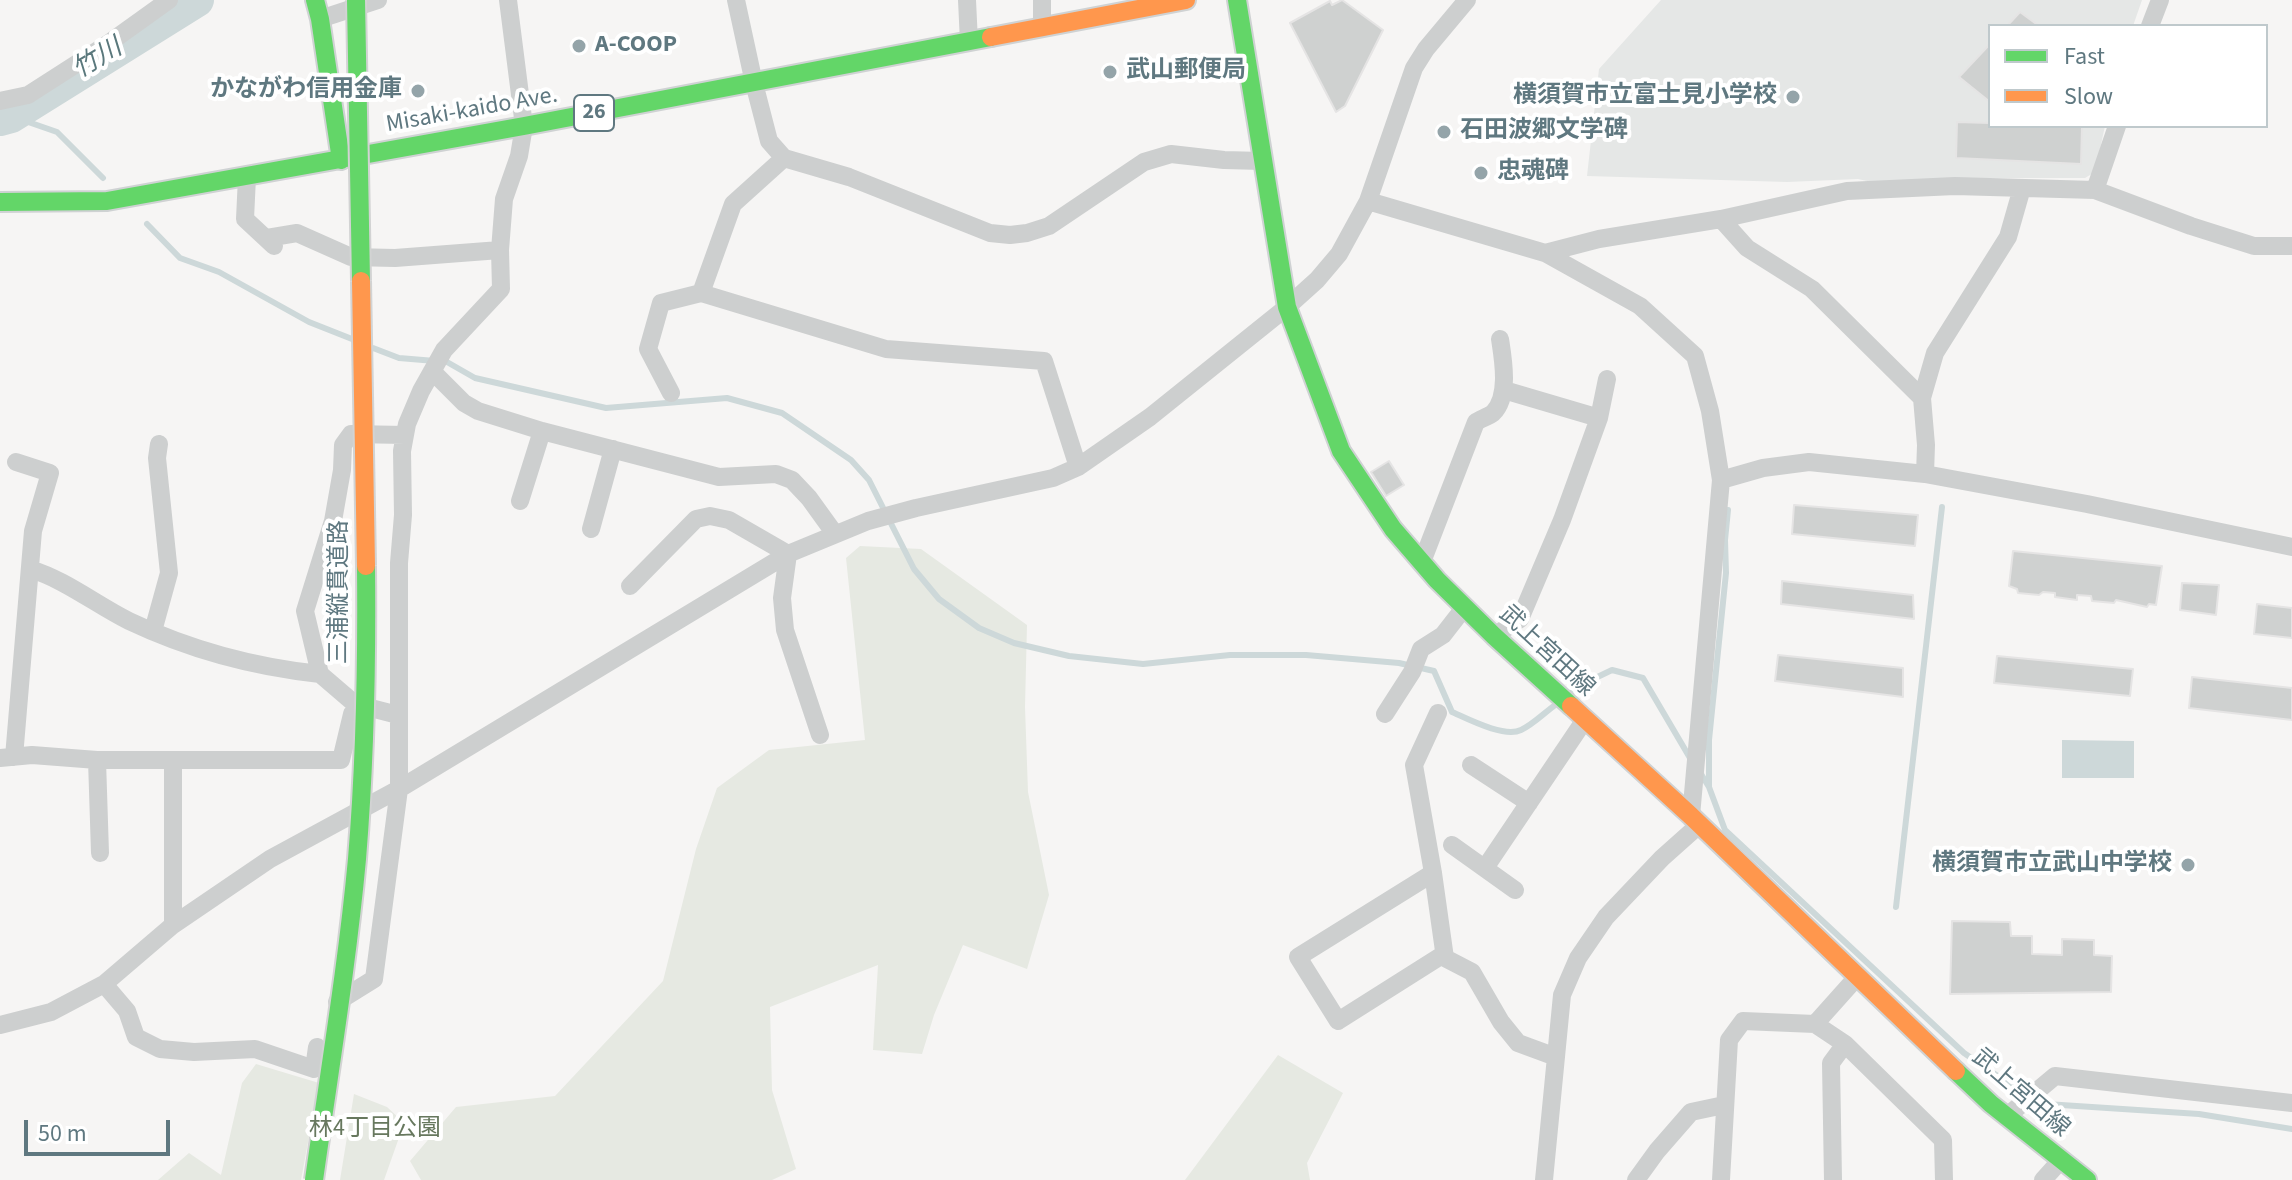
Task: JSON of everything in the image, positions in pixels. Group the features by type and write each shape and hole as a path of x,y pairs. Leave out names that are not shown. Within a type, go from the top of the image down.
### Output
{"main road":[{"path":"315,0 341,160"},
{"name":"三浦縦貫道路","path":"314,1180 349,933 357,858 363,742 366,578 356,0"},
{"name":"三浦縦貫道路","path":"327,1180 365,890 377,697 367,0"},
{"name":"Misaki-kaido Ave.","path":"0,202 107,201 524,126 1186,0"},
{"name":"武上宮田線","path":"1237,0 1287,307 1341,451 1393,529 1464,608 1695,820 2006,1117 2087,1180"}],"street":[{"path":"0,101 28,95 169,0"},
{"path":"320,19 378,0"},
{"path":"104,984 127,1011 136,1037 160,1049 194,1052 255,1049 314,1069 323,1011 374,979 399,789 402,451 407,424 416,402 444,350 501,289 504,199 519,156 524,126 508,0"},
{"path":"736,0 769,141 784,158 849,177 990,233 1027,233 1049,226 1144,162 1171,154 1262,161"},
{"path":"967,0 969,42"},
{"path":"1042,0 1042,28"},
{"path":"0,1025 51,1012 104,984 173,925 270,859 399,789 788,554 868,521 1053,478 1078,467 1150,417 1287,307 1317,280 1339,254 1368,201 1414,68 1467,0"},
{"path":"2151,24 2160,0"},
{"path":"2095,190 2116,128"},
{"path":"701,293 733,204 784,158"},
{"path":"247,177 245,219 272,243 297,233 351,257 395,258 500,250"},
{"path":"1545,253 1599,239 1721,219 1847,191 1955,186 2095,190 2254,246 2292,246"},
{"path":"1925,474 1922,398 1935,353 2008,237 2022,188"},
{"path":"1368,201 1545,253 1640,306 1695,356 1710,411 1721,480 1695,820 1606,917 1578,958 1562,995 1544,1180"},
{"path":"1721,219 1747,248 1812,289 1922,398"},
{"path":"671,393 648,349 661,303 701,293 886,349 1044,361 1078,467"},
{"path":"1422,562 1476,422 1494,412 1504,390 1500,339"},
{"path":"432,371 464,403 478,411 542,431 719,477 776,474 792,480 835,534"},
{"path":"1494,636 1520,619 1562,520 1599,418 1607,379"},
{"path":"1504,390 1599,418"},
{"path":"520,501 542,431"},
{"path":"320,674 305,611 333,521 343,445 351,434 405,435"},
{"path":"153,631 169,573 157,458 159,444"},
{"path":"591,529 613,449"},
{"path":"16,462 50,473 33,531 7,757 32,755 173,761 341,760 355,704"},
{"path":"1721,480 1763,468 1809,462 1925,474 2292,547"},
{"path":"630,586 696,519 710,516 729,520 788,554"},
{"path":"788,554 782,598 785,630 820,735"},
{"path":"30,569 49,575 153,631 202,649 283,670 320,674 355,704 398,715"},
{"path":"1385,714 1412,672 1421,649 1443,635 1464,608"},
{"path":"1438,713 1414,765 1445,958 1472,972 1501,1022 1518,1043 1556,1057"},
{"path":"1485,868 1584,721"},
{"path":"97,760 100,853"},
{"path":"173,761 173,925"},
{"path":"1471,765 1529,803"},
{"path":"1452,845 1515,890"},
{"path":"1433,873 1298,957 1338,1021 1444,954"},
{"path":"1815,1024 1857,977"},
{"path":"1721,1180 1729,1040 1743,1021 1815,1024 1845,1044 1943,1140 1944,1180"},
{"path":"1833,1180 1831,1063 1845,1044"},
{"path":"2006,1117 2055,1076 2292,1103"},
{"path":"1636,1180 1691,1112 1724,1105"},
{"path":"2043,1180 2061,1160"}],"shaded area":[{"name":"横須賀市立富士見小学校","path":"1661,0 2142,0 2134,24 1988,24 1988,128 2105,128 2095,172 2085,178 1982,178 1889,186 1858,179 1787,182 1587,176 1599,69"},
{"path":"2062,740 2134,741 2134,778 2062,778"}],"green space":[{"path":"860,546 921,549 1027,625 1025,707 1028,792 1049,895 1027,969 963,945 934,1015 922,1054 873,1050 878,965 770,1007 772,1090 796,1169 772,1180 421,1180 410,1161 456,1107 555,1096 663,981 696,849 717,788 769,750 865,740 846,558"},
{"path":"1278,1055 1343,1093 1307,1163 1310,1180 1185,1180"},
{"path":"256,1064 319,1083 301,1180 158,1180 189,1153 221,1175 242,1083"},
{"name":"林4丁目公園","path":"354,1094 387,1107 401,1120 401,1132 384,1180 340,1180"}],"building":[{"path":"1342,0 1383,30 1345,106 1336,112 1290,23 1330,1 1332,5"},
{"path":"2020,12 2036,24 2009,24"},
{"path":"1988,46 1988,100 1959,77"},
{"path":"1957,122 1988,123 1988,128 2082,128 2081,164 1956,158"},
{"path":"1389,461 1404,485 1386,496 1371,472"},
{"path":"1794,505 1918,515 1915,546 1792,534"},
{"path":"2013,551 2162,566 2156,605 2149,604 2147,607 2116,600 2114,603 2092,601 2091,596 2077,595 2077,600 2055,597 2055,593 2018,593 2017,589 2009,586"},
{"path":"1782,581 1913,595 1914,619 1781,604"},
{"path":"2182,583 2219,585 2216,615 2180,610"},
{"path":"2257,604 2292,608 2292,638 2254,634"},
{"path":"1778,655 1903,668 1903,697 1775,681"},
{"path":"1997,656 2133,669 2130,696 1994,683"},
{"path":"2192,677 2292,688 2292,720 2189,708"},
{"path":"1952,921 2010,922 2011,936 2032,936 2032,954 2062,955 2062,939 2094,940 2094,955 2112,956 2111,992 1950,994"}],"waterway":[{"name":"竹川","path":"0,119 11,116 197,0"},
{"path":"11,116 57,132 103,178"},
{"path":"147,224 180,258 219,272 309,322 352,339"},
{"path":"373,348 399,358 447,362 475,378 606,408 727,398 782,413 851,460 869,480 914,569 939,599 979,628 1014,643 1069,656 1143,664 1230,655 1306,655 1399,663 1434,671 1452,712 1505,732 1521,730 1558,703"},
{"path":"1896,907 1942,507"},
{"path":"1709,786 1709,740 1726,573 1728,510"},
{"path":"1567,696 1612,670 1643,678 1690,758"},
{"path":"1701,774 1725,830 1964,1053 2002,1079 2046,1104 2199,1114 2292,1129"}],"traffic: fast":[{"path":"315,0 341,160"},
{"path":"356,0 361,281"},
{"path":"1237,0 1287,307 1341,451 1393,529 1437,580 1571,706"},
{"path":"0,202 107,201 991,37"},
{"path":"314,1180 357,859 365,712 366,566"},
{"path":"1956,1071 1991,1104 2087,1180"}],"traffic: slow":[{"path":"991,37 1186,0"},
{"path":"361,281 366,566"},
{"path":"1571,706 1691,816 1956,1071"}],"place":[{"name":"A-COOP","path":"579,46"},
{"name":"武山郵便局","path":"1110,72"},
{"name":"かながわ信用金庫","path":"418,91"},
{"name":"横須賀市立富士見小学校","path":"1793,97"},
{"name":"石田波郷文学碑","path":"1444,132"},
{"name":"忠魂碑","path":"1481,173"},
{"name":"横須賀市立武山中学校","path":"2188,865"}]}
